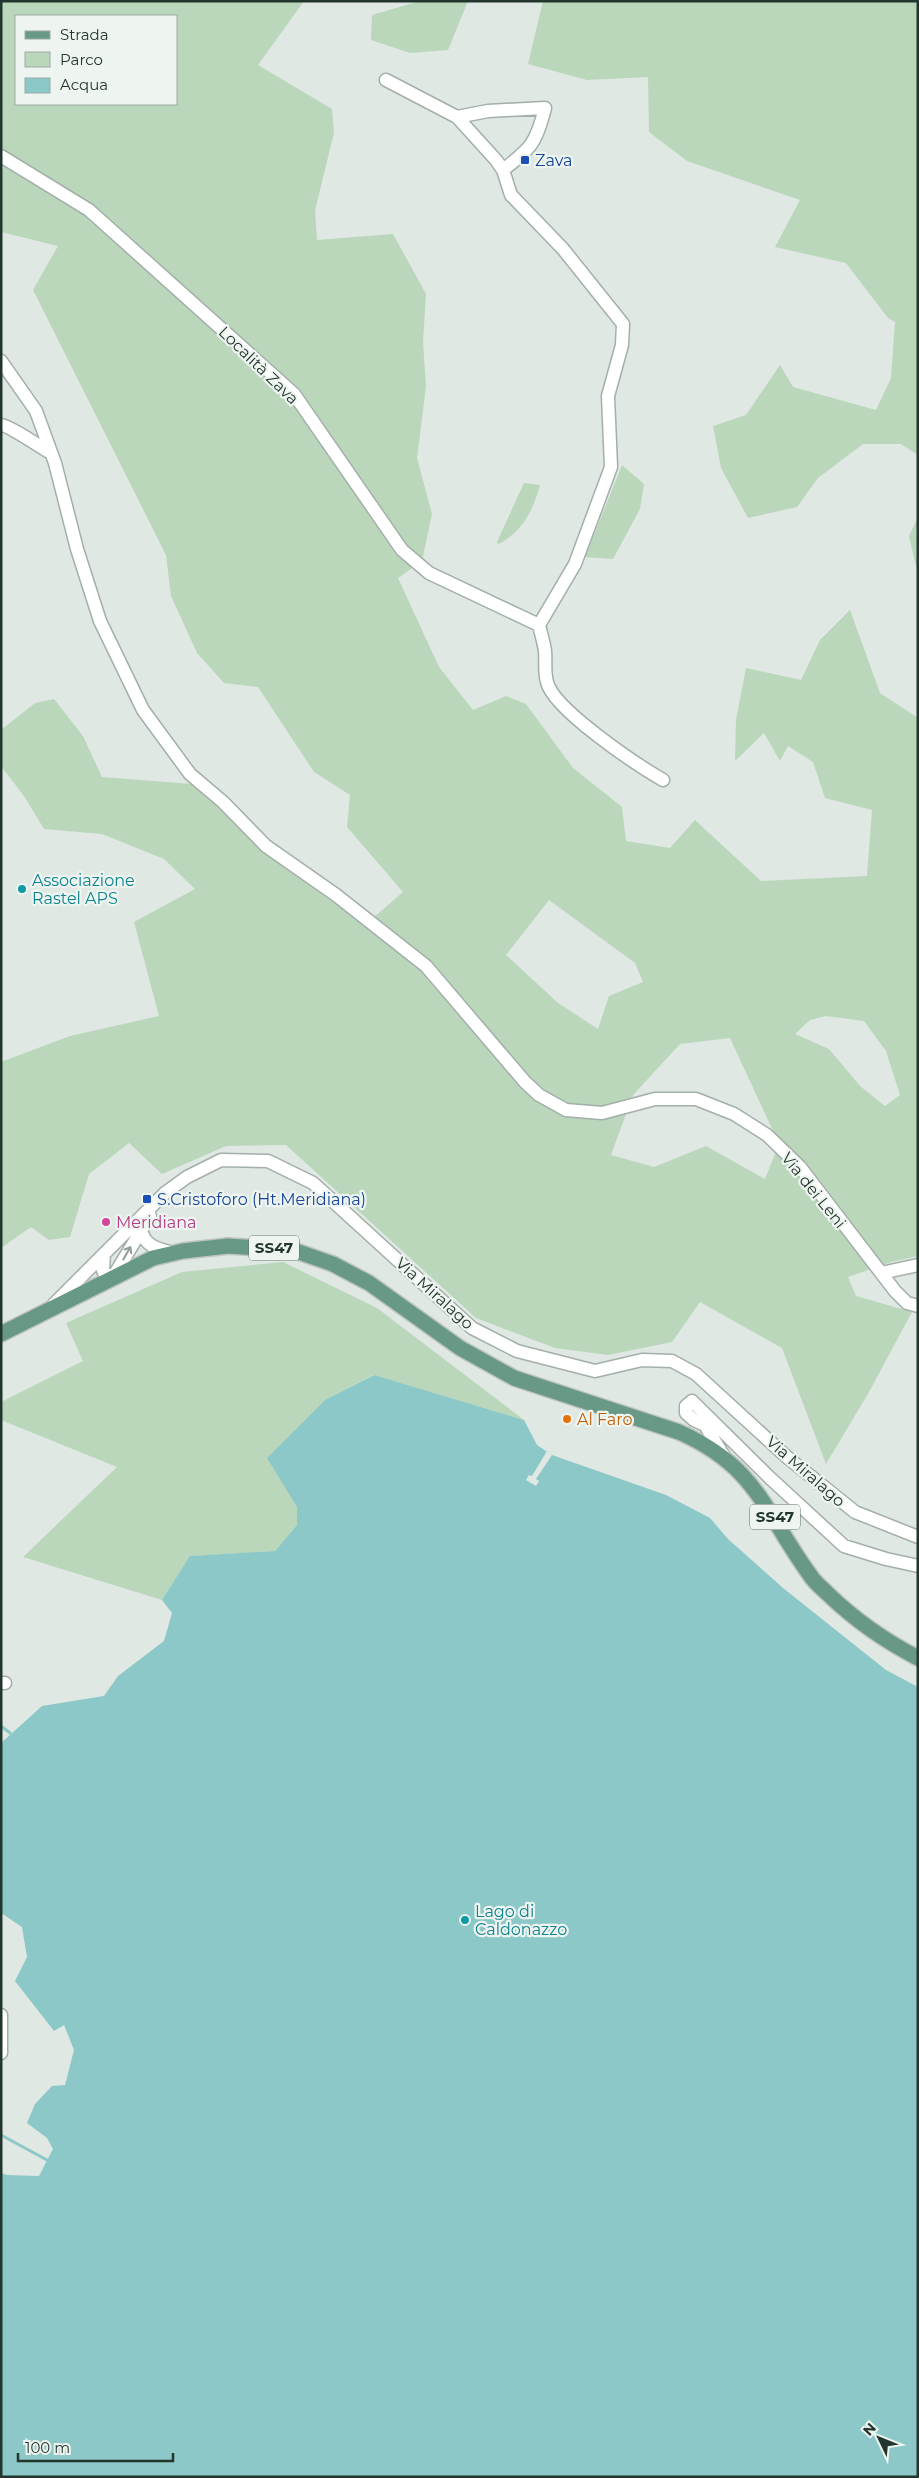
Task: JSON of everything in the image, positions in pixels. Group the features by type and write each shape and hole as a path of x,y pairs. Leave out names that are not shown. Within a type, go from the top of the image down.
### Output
{"main road":[{"name":"SS47","path":"1,1334 146,1261 173,1253 228,1246 261,1246 293,1250 333,1264 369,1283 460,1348 514,1378 678,1432 701,1442 726,1460 749,1481 767,1504 810,1576 853,1619 918,1658"}],"street":[{"path":"386,80 457,117 503,170 511,195 562,248 623,324 622,345 608,396 611,467 575,564 540,625 545,650 547,683 556,697 588,729 639,766 663,780"},
{"path":"457,117 488,111 545,108 538,134 530,149 503,170"},
{"name":"Località Zava","path":"1,156 89,210 294,394 402,550 428,573 540,625"},
{"name":"Via dei Leni","path":"1,360 36,411 51,453 77,548 100,621 143,710 190,774 223,802 266,846 336,895 426,966 525,1082 539,1095 566,1110 602,1114 655,1099 696,1100 734,1114 767,1135 800,1167 881,1273 907,1303 918,1306"},
{"path":"1,425 7,425 23,438 51,453"},
{"name":"Via Miralago","path":"165,1193 188,1177 221,1160 268,1161 312,1183 472,1328 517,1351 595,1372 642,1360 672,1361 696,1374 788,1458 854,1512 918,1537"},
{"path":"104,1254 103,1271 112,1278 165,1193"},
{"path":"49,1310 165,1193"},
{"path":"141,1229 142,1237 150,1245 173,1253"},
{"path":"881,1273 918,1265"},
{"path":"726,1460 705,1425 694,1420 686,1413 686,1406 692,1401 770,1478 844,1546 886,1559 918,1566"},
{"path":"1,2015 1,2053"}],"green space":[{"path":"1,1 304,1 258,65 332,109 334,133 315,210 317,240 393,234 426,294 423,342 426,387 417,458 432,514 422,561 398,578 439,667 473,710 506,696 526,704 573,768 622,807 626,841 670,848 695,820 761,881 867,876 872,810 825,798 813,762 788,746 780,761 764,733 735,761 736,720 746,668 801,680 820,640 850,610 880,693 918,718 918,1256 891,1262 848,1277 856,1296 912,1312 869,1392 826,1464 782,1348 700,1302 672,1342 608,1355 555,1348 476,1318 286,1145 226,1146 162,1174 129,1143 89,1174 70,1237 49,1240 31,1227 1,1248 1,1062 70,1036 159,1016 134,922 195,889 164,859 102,834 44,829 24,796 1,766 1,730 35,703 54,699 83,736 102,777 192,784 231,817 268,856 365,925 403,892 347,827 350,795 314,772 258,687 224,683 197,653 171,596 166,555 33,290 58,246 1,232","holes":["549,900 635,963 643,982 609,996 598,1029 558,1003 506,955","826,1016 864,1021 886,1051 900,1095 885,1106 860,1086 829,1049 795,1034 810,1020","730,1038 779,1144 765,1179 706,1146 654,1167 611,1155 633,1095 680,1044"]},
{"path":"420,1 468,1 448,50 410,53 371,40 372,15"},
{"path":"543,1 918,1 918,455 901,444 863,444 818,478 797,507 748,518 721,468 713,426 746,415 780,365 793,387 876,410 891,378 895,322 888,318 846,263 775,247 800,200 687,161 649,132 648,77 587,80 528,64"},
{"path":"622,465 644,484 640,509 613,559 585,557"},
{"path":"524,483 540,485 534,503 520,527 507,539 498,544 497,542"},
{"path":"918,517 918,575 909,536"},
{"path":"283,1262 377,1308 524,1420 373,1375 325,1400 268,1458 297,1507 297,1525 275,1551 191,1556 162,1600 23,1557 117,1467 1,1420 1,1402 83,1361 66,1323 182,1272"}],"water":[{"name":"Lago di Caldonazzo","path":"374,1375 524,1420 537,1445 552,1455 666,1495 710,1518 728,1539 783,1588 886,1670 918,1687 918,2477 1,2477 1,2173 7,2175 39,2176 53,2149 47,2138 27,2123 35,2104 52,2086 65,2085 74,2050 64,2025 54,2031 15,1981 27,1957 22,1927 1,1913 1,1743 42,1706 104,1696 118,1676 164,1641 172,1613 162,1600 190,1556 275,1551 297,1525 297,1507 267,1458 325,1400"}],"pier":[{"path":"547,1451 552,1455 536,1479 539,1481 536,1486 526,1480 529,1475 532,1476"}],"waterway":[{"path":"1,1726 10,1733"},
{"path":"1,2135 47,2160"}],"place":[{"name":"Zava","path":"525,160"},
{"name":"Associazione Rastel APS","path":"22,889"},
{"name":"S.Cristoforo (Ht.Meridiana)","path":"147,1199"},
{"name":"Meridiana","path":"106,1222"},
{"name":"Al Faro","path":"567,1419"},
{"name":"Lago di Caldonazzo","path":"465,1920"}]}
